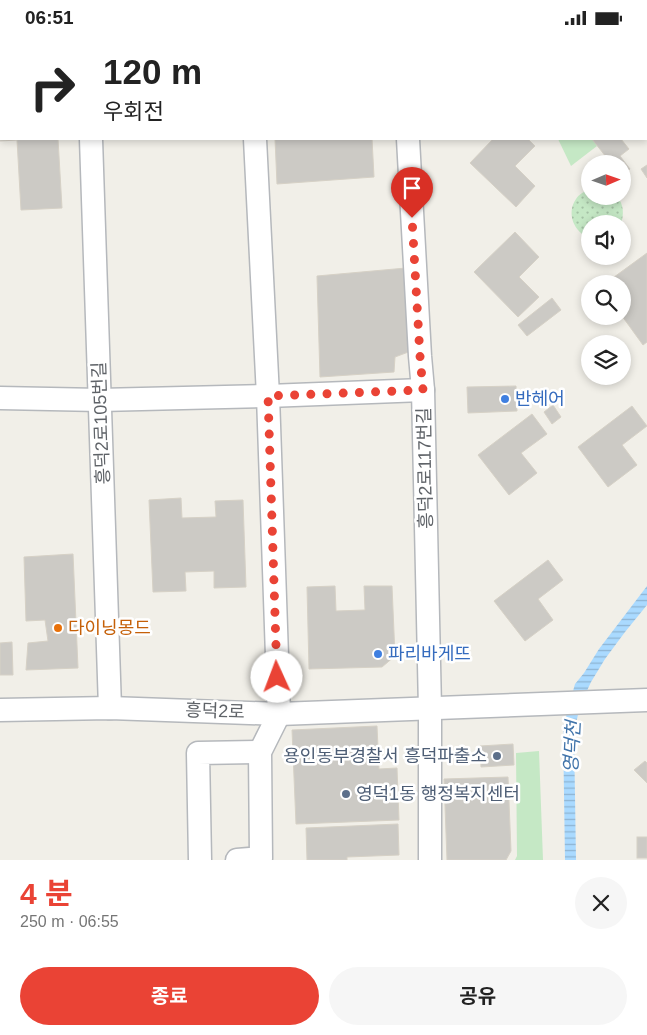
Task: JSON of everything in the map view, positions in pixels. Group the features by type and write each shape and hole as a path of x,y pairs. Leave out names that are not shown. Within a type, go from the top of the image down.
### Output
{"street":[{"name":"흥덕2로105번길","path":"91,140 110,707"},
{"path":"237,860 261,859 260,752 279,714 268,396 255,140"},
{"name":"흥덕2로117번길","path":"408,140 423,390 430,709 430,860"},
{"path":"0,398 100,400 423,390"},
{"name":"흥덕2로","path":"0,709 110,707 279,714 647,700"},
{"path":"200,860 198,753 260,752"}],"green space":[{"path":"558,140 593,140 597,146 585,155 581,155 581,158 571,166"},
{"path":"580,194 581,205 622,205 623,215 581,215 581,233 573,222 572,216 573,204"},
{"path":"539,751 543,860 515,860 517,856 516,753"}],"water":[{"name":"영덕천","path":"647,586 647,605 605,659 591,682 580,706 574,732 576,860 565,860 563,727 575,684"}],"building":[{"path":"17,140 58,140 62,208 21,210"},
{"path":"275,140 372,140 374,177 277,184"},
{"path":"492,140 529,140 535,146 515,166 535,186 516,207 470,163"},
{"path":"593,140 622,140 629,149 621,155 605,155"},
{"path":"647,165 647,178 641,169"},
{"path":"515,232 539,257 519,277 539,297 518,317 474,272"},
{"path":"647,253 647,342 643,345 629,325 631,325 631,275 617,275"},
{"path":"406,268 411,351 395,357 394,372 320,377 317,276"},
{"path":"552,298 561,310 527,336 518,325"},
{"path":"516,386 517,411 468,413 467,387"},
{"path":"553,405 561,417 552,424 544,412"},
{"path":"632,406 647,426 622,445 637,465 608,487 578,447"},
{"path":"532,414 547,434 521,453 537,473 509,495 478,455"},
{"path":"181,498 182,518 216,517 215,501 243,500 246,587 214,588 214,571 185,572 186,591 153,592 149,500"},
{"path":"73,554 78,668 26,670 28,643 48,641 45,620 26,621 24,557"},
{"path":"548,560 563,580 538,599 553,620 525,641 494,601"},
{"path":"335,586 336,611 365,610 364,586 392,586 395,656 382,667 309,669 307,587"},
{"path":"12,642 13,675 0,675 0,643"},
{"name":"영덕1동 행정복지센터","path":"377,726 379,769 397,768 399,820 296,824 292,730"},
{"name":"용인동부경찰서 흥덕파출소","path":"513,744 514,765 481,767 480,746"},
{"path":"645,761 647,763 647,783 634,770"},
{"path":"508,777 511,851 506,860 447,860 444,779"},
{"path":"398,824 399,855 347,857 347,860 307,860 306,828"},
{"path":"637,837 647,837 647,858 637,858"}],"place":[{"name":"반헤어","path":"505,399"},
{"name":"다이닝몽드","path":"58,628"},
{"name":"파리바게뜨","path":"378,654"},
{"name":"용인동부경찰서 흥덕파출소","path":"497,756"},
{"name":"영덕1동 행정복지센터","path":"346,794"}],"route":[{"path":"277,677 268,396 423,390 412,218"}]}
